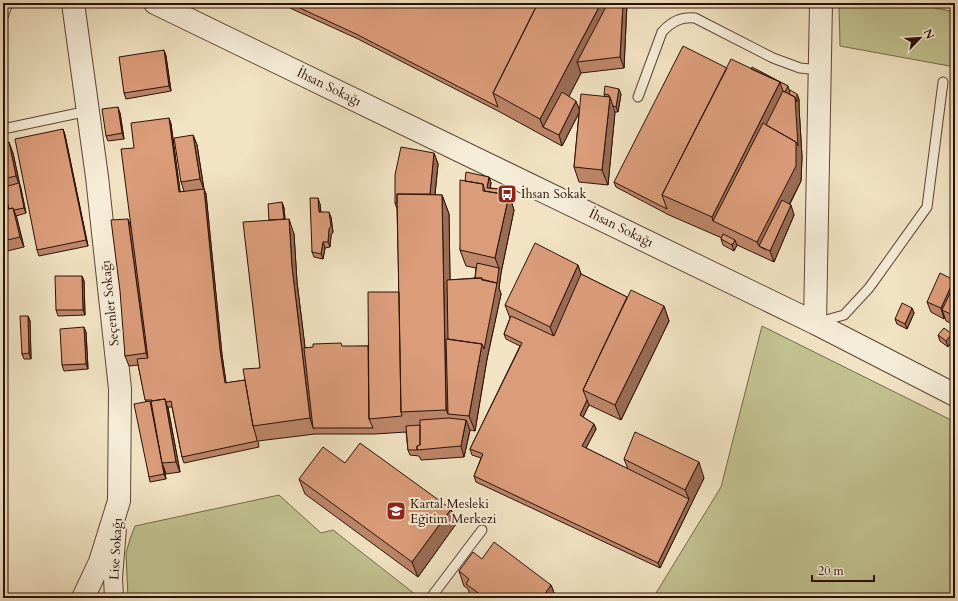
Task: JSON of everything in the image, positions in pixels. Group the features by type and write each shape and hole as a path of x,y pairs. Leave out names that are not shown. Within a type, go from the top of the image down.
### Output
{"street":[{"name":"Seçenler Sokağı","path":"73,3 97,177 120,389 119,501 100,562 83,598"},
{"name":"İhsan Sokağı","path":"155,3 815,322 955,395"},
{"path":"815,322 821,3"},
{"name":"Lise Sokağı","path":"114,598 113,578 119,501"}],"lane":[{"path":"3,17 8,3"},
{"path":"638,97 662,32 668,25 676,20 686,18 695,18 773,58 800,68 820,70"},
{"path":"815,322 844,314 869,288 927,207 943,82"},
{"path":"3,129 88,111"},
{"path":"432,596 482,530"}],"green space":[{"path":"839,3 911,3 955,12 955,67 840,46"},
{"path":"762,326 955,422 955,598 653,598 721,487"},
{"path":"279,495 321,533 333,530 420,598 128,598 126,553 135,526"}],"building":[{"path":"289,3 538,3 493,93 498,107 356,34"},
{"path":"538,3 601,3 540,119 493,93"},
{"path":"608,3 623,3 620,57 577,62"},
{"path":"683,46 727,68 662,195 667,209 614,182"},
{"path":"164,50 169,86 124,93 119,57"},
{"path":"731,59 780,82 712,217 662,195"},
{"path":"752,67 788,86 785,92 783,91 780,82 751,69"},
{"path":"605,86 619,89 616,107 613,106 609,95 604,94"},
{"path":"790,90 797,94 797,102 795,97 789,94"},
{"path":"783,91 795,97 798,146 796,142 766,125"},
{"path":"562,92 576,101 559,135 543,127"},
{"path":"581,94 610,97 602,170 574,167"},
{"path":"118,107 122,133 106,136 102,109"},
{"path":"169,118 179,192 204,189 220,350 225,383 245,380 257,441 182,457 171,401 166,402 165,399 152,401 145,400 137,359 148,358 121,149 134,148 131,123"},
{"path":"763,123 796,142 796,166 757,242 713,221"},
{"path":"63,129 86,240 37,250 15,139"},
{"path":"193,135 200,179 181,182 174,138"},
{"path":"9,142 16,176 3,179 3,144"},
{"path":"401,147 434,153 430,194 397,194 397,203 395,203 395,175"},
{"path":"466,172 489,177 487,188 511,190 510,198 509,195 485,191 483,184 465,181"},
{"path":"460,180 483,184 483,191 509,195 495,258 460,250"},
{"path":"19,183 24,208 14,210 13,208 9,209 4,187"},
{"path":"397,194 442,195 446,410 401,412"},
{"path":"3,197 6,209 3,210"},
{"path":"310,198 318,198 319,212 329,212 331,226 329,229 328,242 323,242 321,254 312,252"},
{"path":"782,200 791,205 770,251 759,246"},
{"path":"282,202 284,219 269,220 268,204"},
{"path":"13,208 20,237 3,241 3,210"},
{"path":"128,219 146,353 125,356 120,291 111,220"},
{"path":"289,219 292,267 310,418 253,426 243,369 260,368 243,222"},
{"path":"723,234 735,240 732,245 721,239"},
{"path":"535,243 578,265 550,327 505,305"},
{"path":"477,263 499,268 497,283 482,280 482,278 475,278"},
{"path":"940,273 954,280 941,308 927,302"},
{"path":"581,274 627,297 583,390 587,400 580,415 594,424 582,446 689,499 658,563 474,476 483,454 470,449 522,343 504,334 511,316 554,336"},
{"path":"55,276 82,276 83,310 56,310"},
{"path":"482,278 481,279 497,283 484,349 482,344 448,339 447,280"},
{"path":"955,285 955,316 942,310"},
{"path":"631,290 664,306 615,405 583,390"},
{"path":"368,292 399,292 402,416 369,419"},
{"path":"902,303 912,308 905,324 895,319"},
{"path":"20,316 28,316 29,353 22,354"},
{"path":"84,327 86,364 62,365 60,329"},
{"path":"944,328 952,334 946,341 938,335"},
{"path":"446,339 482,344 469,416 448,414"},
{"path":"341,343 342,346 368,346 369,419 373,428 313,428 304,348 313,347 313,344"},
{"path":"165,399 176,462 162,463 151,401"},
{"path":"150,401 164,474 149,477 134,404"},
{"path":"449,418 466,420 461,446 417,450 417,446 420,445 420,420"},
{"path":"420,425 420,445 417,446 417,450 408,450 406,426"},
{"path":"635,432 699,462 685,490 624,459"},
{"path":"360,443 451,509 412,562 299,479 323,447 345,463"},
{"path":"494,542 551,585 542,598 485,598 466,584 469,579 459,571 473,552 482,559"},
{"path":"548,594 554,598 545,598"}],"place":[{"name":"İhsan Sokak","path":"507,194"},
{"name":"Kartal Mesleki Eğitim Merkezi","path":"396,511"}]}
